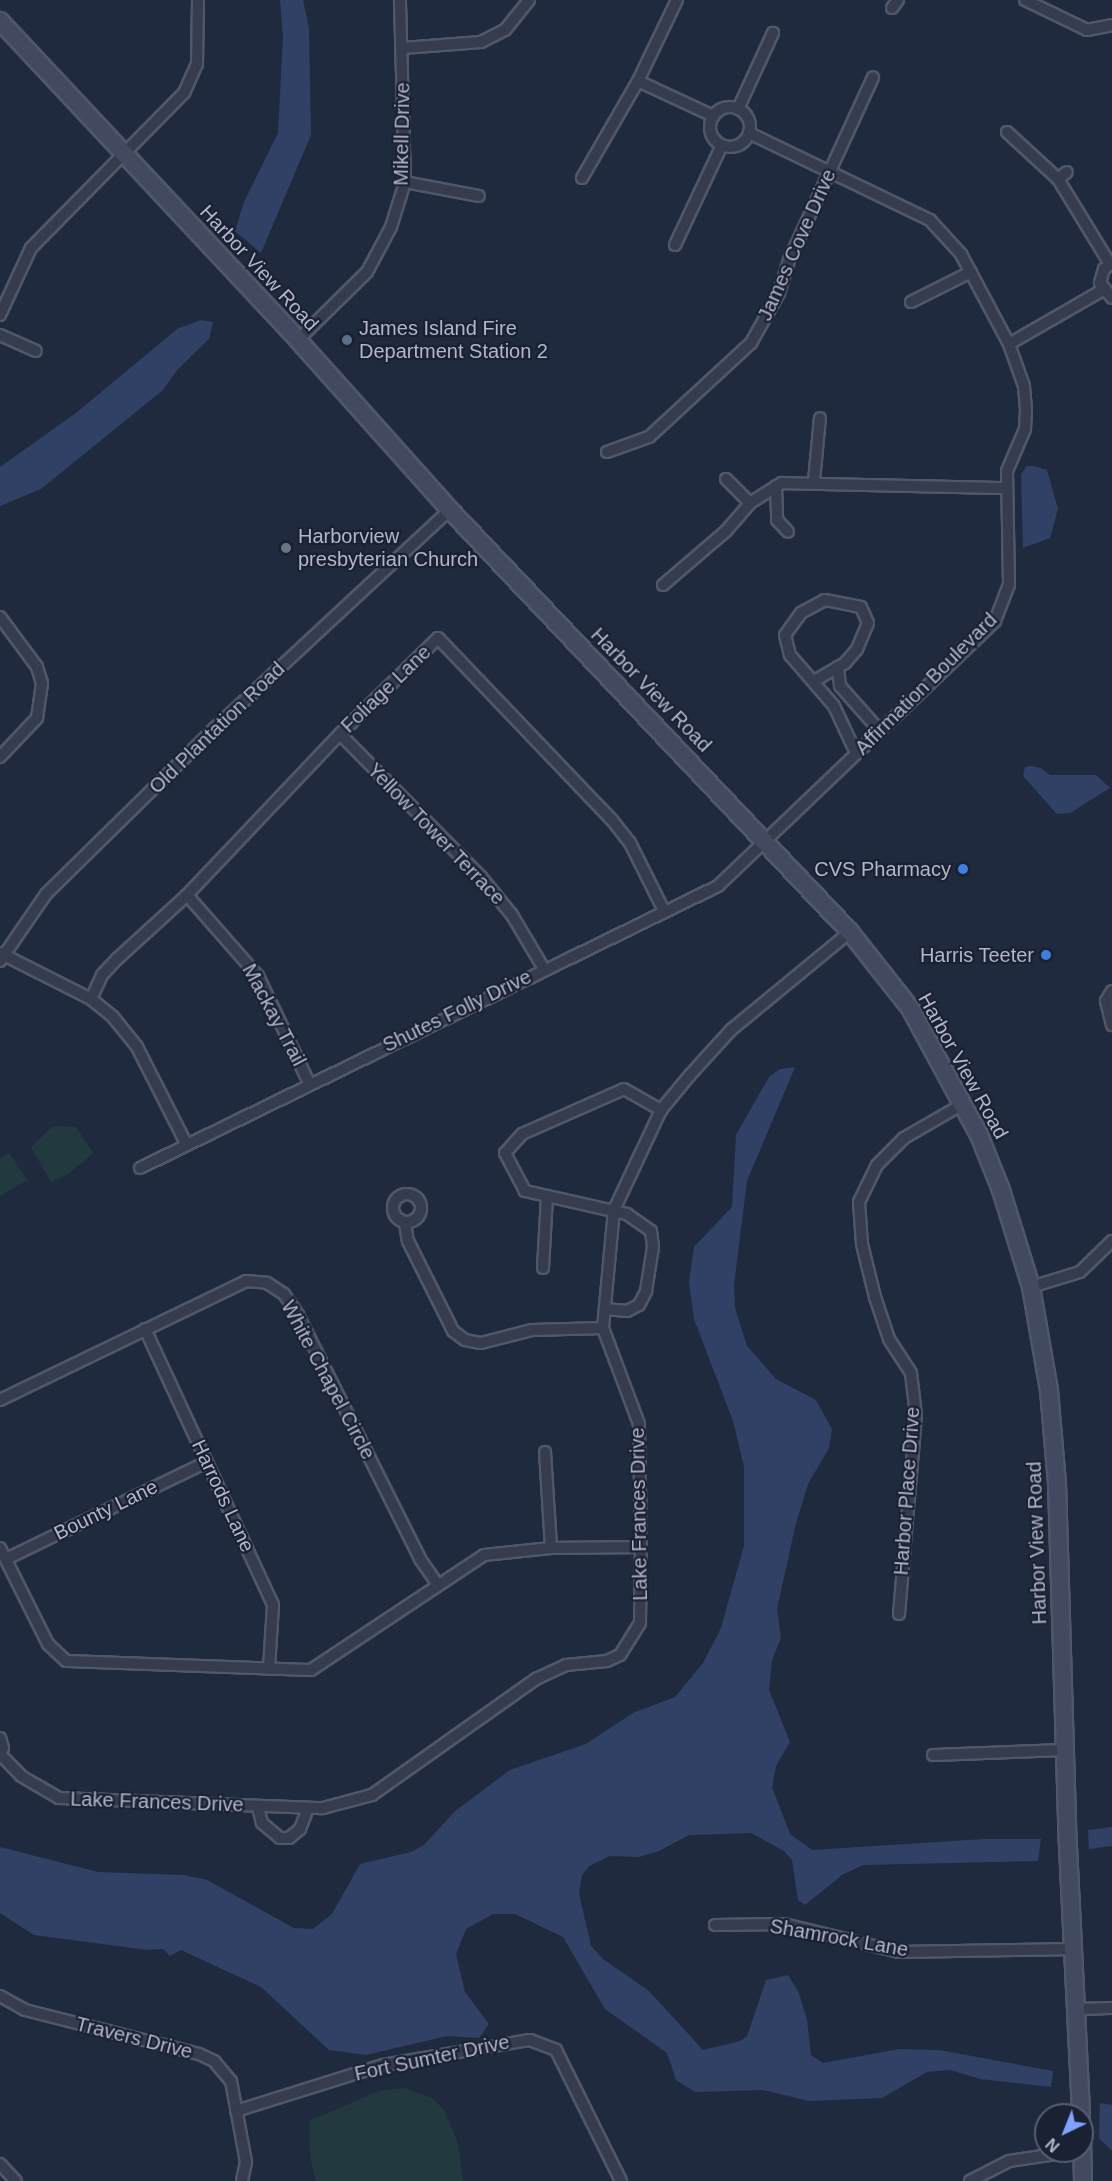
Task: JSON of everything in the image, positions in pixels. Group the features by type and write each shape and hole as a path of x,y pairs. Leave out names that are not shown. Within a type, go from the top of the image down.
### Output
{"main road":[{"name":"Harbor View Road","path":"0,21 298,340 450,510 765,840 850,933 909,1008 963,1104 990,1159 1030,1287 1043,1346 1056,1471 1072,1949 1078,2009 1081,2103"},
{"path":"1082,2163 1083,2181"}],"street":[{"path":"0,315 31,248 65,210 126,155 184,93 197,64 198,0"},
{"name":"Mikell Drive","path":"298,340 367,272 391,227 405,182 400,0"},
{"path":"403,48 481,42 505,30 529,0"},
{"path":"582,178 638,81 677,0"},
{"path":"1025,0 1087,30 1112,25"},
{"path":"738,109 773,33"},
{"name":"James Cove Drive","path":"607,452 649,437 751,343 779,293 789,261 873,77"},
{"path":"638,81 713,116"},
{"path":"738,109 749,124 749,133 736,147 722,145 711,135 713,116 720,110 738,109"},
{"path":"1007,132 1058,179 1111,263 1101,275 1102,290 1112,298"},
{"name":"Affirmation Boulevard","path":"749,133 930,220 952,242 1010,344 1024,386 1026,409 1025,429 1007,471 1009,585 1004,604 995,621 765,840"},
{"path":"675,245 722,145"},
{"path":"1058,179 1068,172"},
{"path":"405,182 479,196"},
{"path":"911,303 971,272"},
{"path":"1010,344 1102,290"},
{"path":"0,335 36,351"},
{"path":"814,481 820,418"},
{"path":"726,478 750,503"},
{"path":"663,585 726,531 750,503 776,486 814,481 1006,488"},
{"path":"776,486 777,519 788,532"},
{"name":"Old Plantation Road","path":"1,957 54,885 215,728 450,510"},
{"path":"814,681 838,667 857,650 868,623 861,607 825,600 801,614 785,635 789,656 814,681 834,706 856,753"},
{"path":"0,617 37,667 42,683 37,718 0,757"},
{"name":"Foliage Lane","path":"91,999 102,975 187,895 340,734 438,638 612,820 630,843 664,911"},
{"path":"838,667 840,686 880,731"},
{"name":"Yellow Tower Terrace","path":"340,734 481,877 512,915 544,969"},
{"name":"Shutes Folly Drive","path":"140,1168 186,1143 718,886 765,840"},
{"name":"Mackay Trail","path":"187,895 258,976 309,1083"},
{"name":"Lake Frances Drive","path":"0,1738 3,1748 0,1754 21,1776 58,1798 322,1808 372,1794 536,1679 566,1665 607,1661 620,1655 640,1623 641,1547 639,1424 603,1328 614,1210 661,1110 731,1030 850,933"},
{"path":"1,957 91,999 113,1017 137,1047 186,1143"},
{"path":"1112,991 1106,1001 1112,1025"},
{"path":"605,1309 627,1311 639,1305 646,1291 653,1247 651,1231 639,1219 614,1210 525,1191 505,1153 513,1140 624,1089 661,1110"},
{"name":"Harbor Place Drive","path":"899,1614 916,1415 911,1373 889,1339 875,1297 862,1244 859,1202 877,1165 904,1138 963,1104"},
{"path":"543,1268 547,1196"},
{"path":"405,1223 408,1241 453,1331 465,1340 481,1343 532,1330 603,1328"},
{"path":"1030,1287 1080,1272 1112,1241"},
{"name":"White Chapel Circle","path":"0,1400 246,1281 267,1283 284,1294 298,1316 420,1559 437,1583"},
{"name":"Harrods Lane","path":"145,1329 273,1605 269,1669"},
{"path":"545,1452 551,1548"},
{"name":"Bounty Lane","path":"6,1559 207,1462"},
{"path":"0,1548 48,1644 66,1661 311,1670 437,1583 484,1555 551,1548 641,1547"},
{"path":"933,1755 1065,1750"},
{"name":"Lake Frances Drive","path":"258,1807 262,1823 280,1838 289,1838 300,1829 308,1808"},
{"name":"Shamrock Lane","path":"715,1926 784,1924 899,1952 1072,1949"},
{"name":"Travers Drive","path":"0,1996 25,2010 199,2054 214,2061 231,2081 236,2111"},
{"path":"1078,2009 1112,2008"},
{"name":"Fort Sumter Drive","path":"236,2111 383,2065 530,2040 556,2050 621,2181"},
{"path":"236,2111 246,2162 242,2181"},
{"path":"969,2181 1009,2161 1034,2157"},
{"path":"0,2164 16,2181"}],"shaded area":[{"path":"53,1126 76,1127 93,1153 70,1173 51,1182 31,1147"},
{"path":"9,1153 27,1180 0,1196 0,1159"},
{"path":"404,2088 432,2098 444,2110 457,2140 463,2181 316,2181 310,2157 309,2121 379,2091"}],"water":[{"path":"280,0 303,0 309,28 311,135 261,253 235,231 244,202 278,133 283,37"},
{"path":"201,320 213,322 209,339 177,370 163,390 41,489 0,506 0,467 76,413 177,329"},
{"path":"1027,466 1047,470 1058,509 1050,538 1023,548 1021,474"},
{"path":"1025,767 1041,768 1050,775 1096,775 1110,788 1070,813 1057,814 1023,776"},
{"path":"795,1067 747,1181 734,1285 735,1308 747,1346 776,1379 816,1400 832,1429 829,1448 808,1484 796,1523 777,1609 781,1638 772,1660 769,1690 790,1742 776,1766 772,1787 790,1834 812,1850 984,1839 1041,1839 1038,1861 863,1865 842,1875 805,1905 798,1900 792,1860 784,1851 751,1833 689,1835 659,1851 639,1857 610,1856 589,1866 582,1875 579,1893 591,1946 603,1959 649,1991 703,2050 740,2041 747,2036 766,1980 788,1975 799,1993 807,2020 811,2055 823,2063 899,2049 939,2050 1053,2071 1051,2087 980,2079 950,2070 927,2072 882,2098 809,2101 763,2090 695,2092 676,2080 667,2053 605,2009 563,1937 515,1914 493,1914 466,1929 456,1954 465,1992 489,2024 479,2038 447,2036 366,2055 329,2050 261,1987 181,1950 170,1956 163,1949 148,1950 34,1935 0,1913 0,1847 98,1872 184,1875 207,1880 294,1928 313,1929 332,1914 360,1864 411,1852 424,1845 455,1811 510,1770 586,1744 633,1713 675,1697 703,1663 721,1628 744,1546 744,1467 733,1421 694,1319 689,1282 694,1247 732,1207 736,1135 769,1077 780,1069"},
{"path":"1112,1827 1112,1846 1089,1849 1088,1830"},
{"path":"1100,2103 1112,2105 1112,2151 1099,2138"}],"place":[{"name":"James Island Fire Department Station 2","path":"347,340"},
{"name":"Harborview presbyterian Church","path":"286,548"},
{"name":"CVS Pharmacy","path":"963,869"},
{"name":"Harris Teeter","path":"1046,955"}]}
